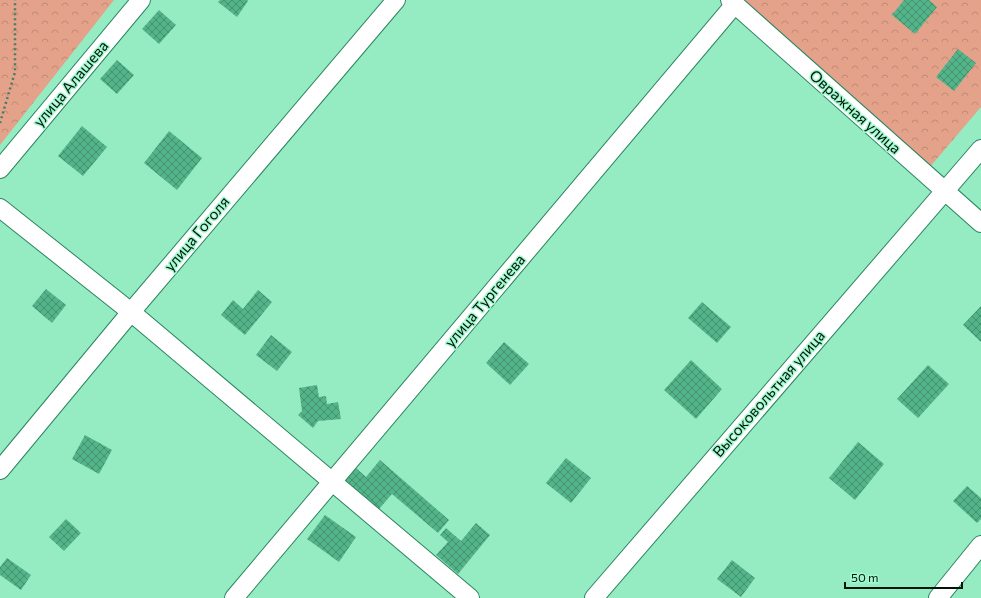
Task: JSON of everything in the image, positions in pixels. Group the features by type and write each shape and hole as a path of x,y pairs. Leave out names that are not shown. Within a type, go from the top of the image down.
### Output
{"street":[{"name":"улица Алашева","path":"0,168 142,0"},
{"name":"улица Гоголя","path":"0,470 131,312 396,0"},
{"name":"Овражная улица","path":"732,2 944,191 981,222"},
{"name":"улица Тургенева","path":"234,598 332,483 732,2"},
{"name":"Высоковольтная улица","path":"594,598 981,149"},
{"path":"0,208 131,312 470,598"},
{"path":"938,598 981,545"}],"path":[{"path":"0,123 15,72 15,0"}],"green space":[{"path":"0,0 114,0 0,145"},
{"path":"742,0 981,0 981,107 929,168"}],"building":[{"path":"220,0 248,1 237,17 218,2"},
{"path":"904,0 929,0 937,7 915,34 892,15"},
{"path":"159,10 176,25 159,44 142,29"},
{"path":"958,49 976,63 954,91 936,77"},
{"path":"117,60 134,75 117,94 100,79"},
{"path":"82,126 107,147 83,176 58,156"},
{"path":"169,131 202,158 177,190 144,163"},
{"path":"46,289 66,305 52,323 32,306"},
{"path":"258,290 272,302 245,335 221,315 233,300 243,309"},
{"path":"702,302 731,327 717,343 688,318"},
{"path":"981,306 981,342 963,325"},
{"path":"271,335 292,352 277,371 256,355"},
{"path":"504,342 529,364 510,385 486,363"},
{"path":"691,360 722,389 696,419 664,390"},
{"path":"928,365 949,384 918,418 897,399"},
{"path":"317,385 319,397 326,396 327,404 338,402 341,419 318,421 313,428 298,415 302,411 299,388"},
{"path":"85,435 112,450 99,474 72,459"},
{"path":"858,442 884,464 855,500 829,478"},
{"path":"566,458 591,478 571,503 546,483"},
{"path":"380,460 449,520 438,533 392,494 379,509 345,480 356,468 366,477"},
{"path":"967,486 981,498 981,519 977,523 953,501"},
{"path":"325,515 356,537 339,562 307,539"},
{"path":"66,519 81,533 64,551 49,537"},
{"path":"476,523 490,535 458,574 436,555 448,542 440,535 446,528 461,541"},
{"path":"7,558 31,575 21,590 0,575 0,567"},
{"path":"732,560 755,578 741,597 717,579"}]}
